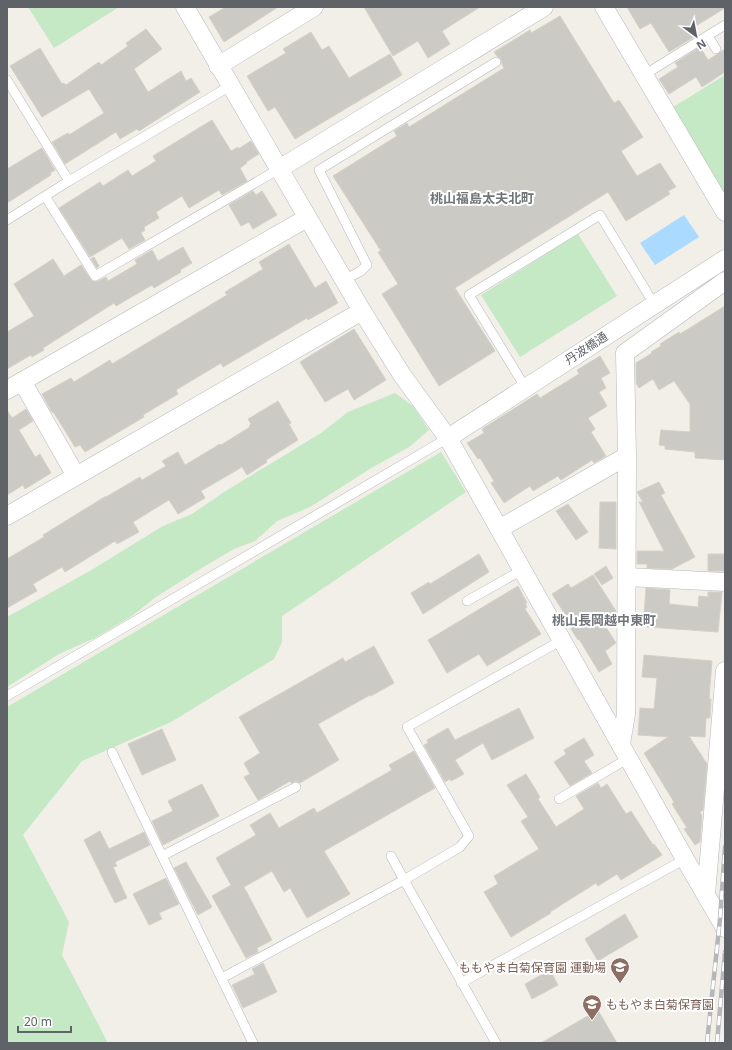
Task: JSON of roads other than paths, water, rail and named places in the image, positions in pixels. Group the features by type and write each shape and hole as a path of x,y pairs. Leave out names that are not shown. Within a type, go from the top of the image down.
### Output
{"street":[{"path":"185,7 362,311 402,375 448,438 725,928"},
{"path":"218,66 314,7"},
{"path":"279,169 544,7"},
{"path":"604,7 725,212"},
{"path":"7,390 307,218"},
{"name":"丹波橋通","path":"448,438 725,259"},
{"path":"625,751 627,577 626,353 725,281"},
{"path":"7,516 362,311"},
{"path":"22,381 76,476"},
{"path":"499,529 627,456"},
{"path":"627,577 725,582"},
{"path":"706,894 725,671"}],"lane":[{"path":"644,75 725,25"},
{"path":"708,36 716,49"},
{"path":"344,280 361,271 367,265 319,170 496,62"},
{"path":"7,80 69,181"},
{"path":"7,220 69,181 230,86"},
{"path":"45,196 95,276 279,169"},
{"path":"525,387 469,295 600,215 654,304"},
{"path":"7,696 448,438"},
{"path":"467,601 522,570"},
{"path":"222,978 404,880 460,848 468,836 407,727 562,640"},
{"path":"559,798 625,751"},
{"path":"112,752 253,1043"},
{"path":"162,856 296,787"},
{"path":"391,856 496,1043"},
{"path":"461,982 685,859"}],"water":[{"path":"684,215 699,237 655,265 640,243"}],"railway":[{"path":"707,1043 720,919 725,847"},
{"path":"717,1043 725,952"}],"place":[{"name":"ももやま白菊保育園 運動場","path":"620,984"},
{"name":"ももやま白菊保育園","path":"592,1021"}],"district":[{"name":"桃山福島太夫北町","path":"482,198"},
{"name":"桃山長岡越中東町","path":"604,620"}]}
